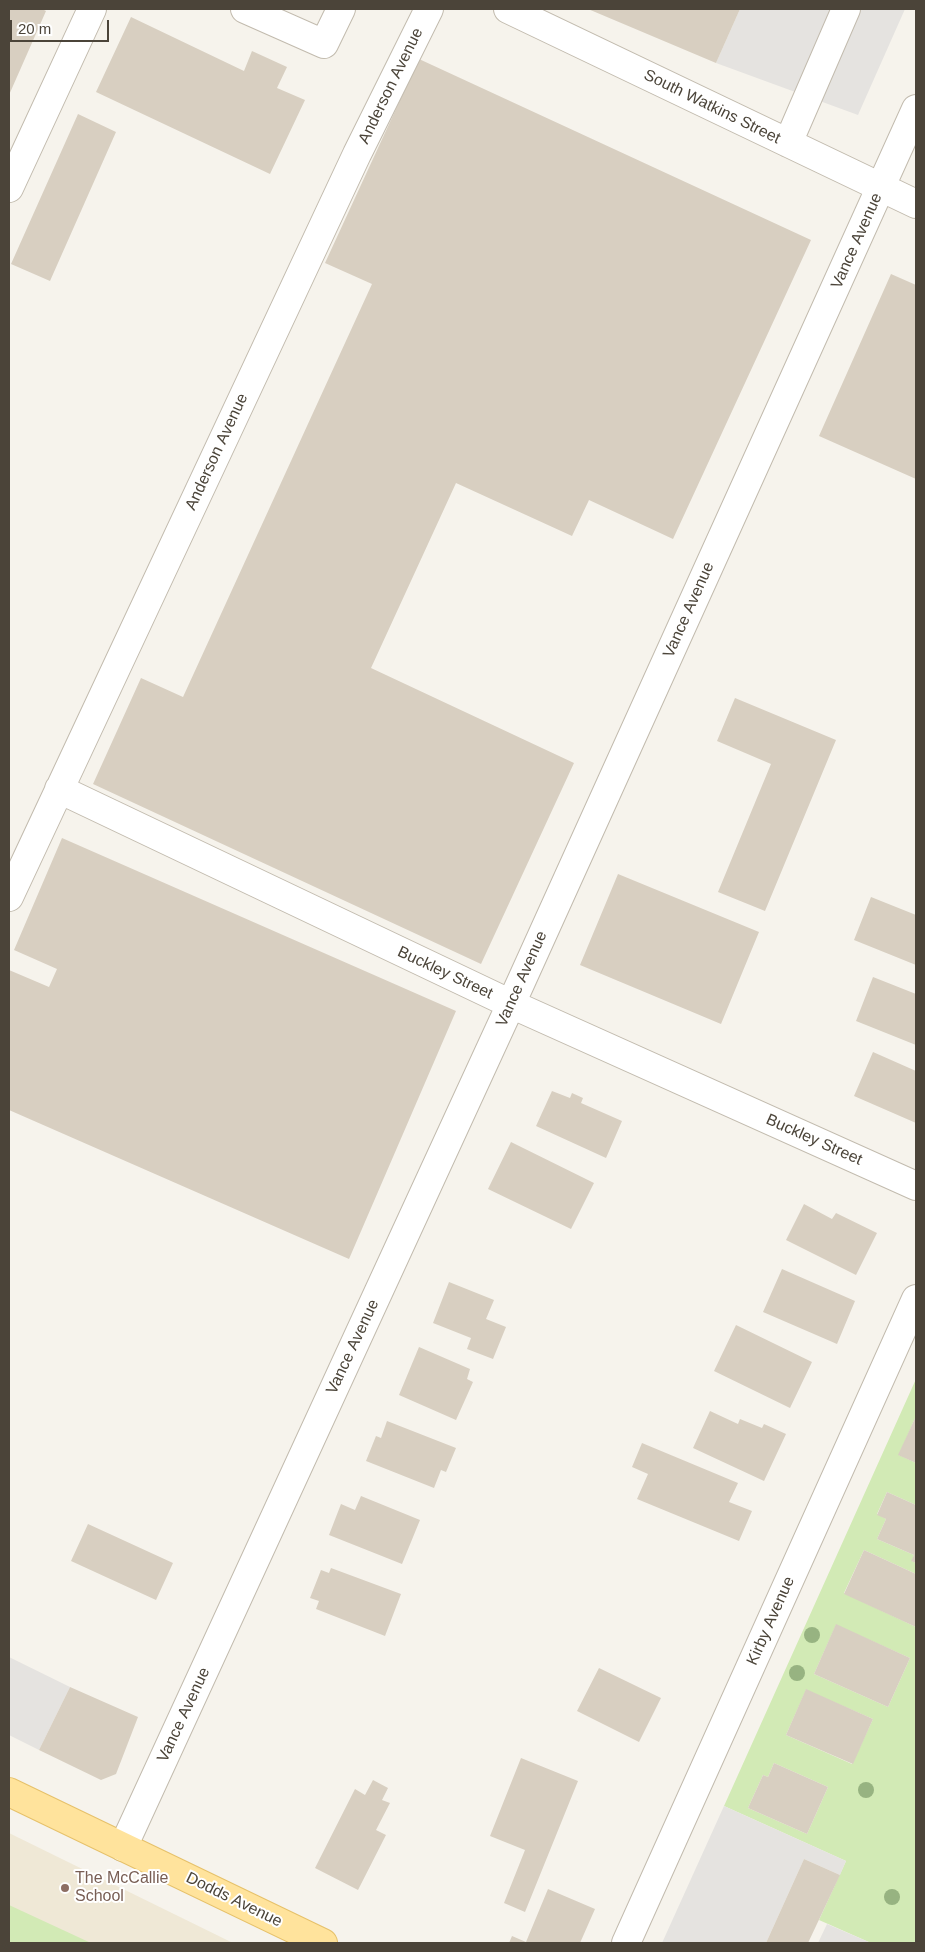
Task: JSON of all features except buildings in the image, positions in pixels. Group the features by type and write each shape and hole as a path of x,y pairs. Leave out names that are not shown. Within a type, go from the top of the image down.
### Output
{"main road":[{"name":"Dodds Avenue","path":"9,1792 323,1943"}],"street":[{"path":"9,188 92,9"},
{"path":"245,9 324,44 341,9"},
{"name":"Anderson Avenue","path":"9,897 357,154 429,9"},
{"name":"South Watkins Street","path":"508,9 916,204"},
{"path":"788,143 846,9"},
{"name":"Vance Avenue","path":"123,1847 511,1004 916,109"},
{"name":"Buckley Street","path":"59,789 511,1004 916,1186"},
{"name":"Kirby Avenue","path":"626,1943 916,1299"}],"shaded area":[{"path":"740,9 905,9 858,115 716,63"},
{"path":"9,1657 70,1687 39,1750 9,1735"},
{"path":"724,1806 846,1861 840,1875 804,1859 766,1943 662,1943"},
{"name":"The McCallie School","path":"9,1833 233,1943 9,1943"},
{"path":"827,1924 871,1943 818,1943"}],"green space":[{"path":"916,1379 916,1416 899,1455 916,1463 916,1505 887,1492 877,1514 886,1519 877,1539 914,1555 912,1561 916,1563 916,1574 864,1550 844,1593 916,1627 916,1943 871,1943 819,1920 846,1861 724,1806","holes":["836,1625 910,1658 888,1707 814,1674","806,1690 873,1719 852,1764 786,1735","774,1763 828,1787 807,1834 748,1808 763,1775 768,1777"]},
{"path":"9,1905 91,1943 9,1943"}],"place":[{"name":"The McCallie School","path":"65,1888"}]}
